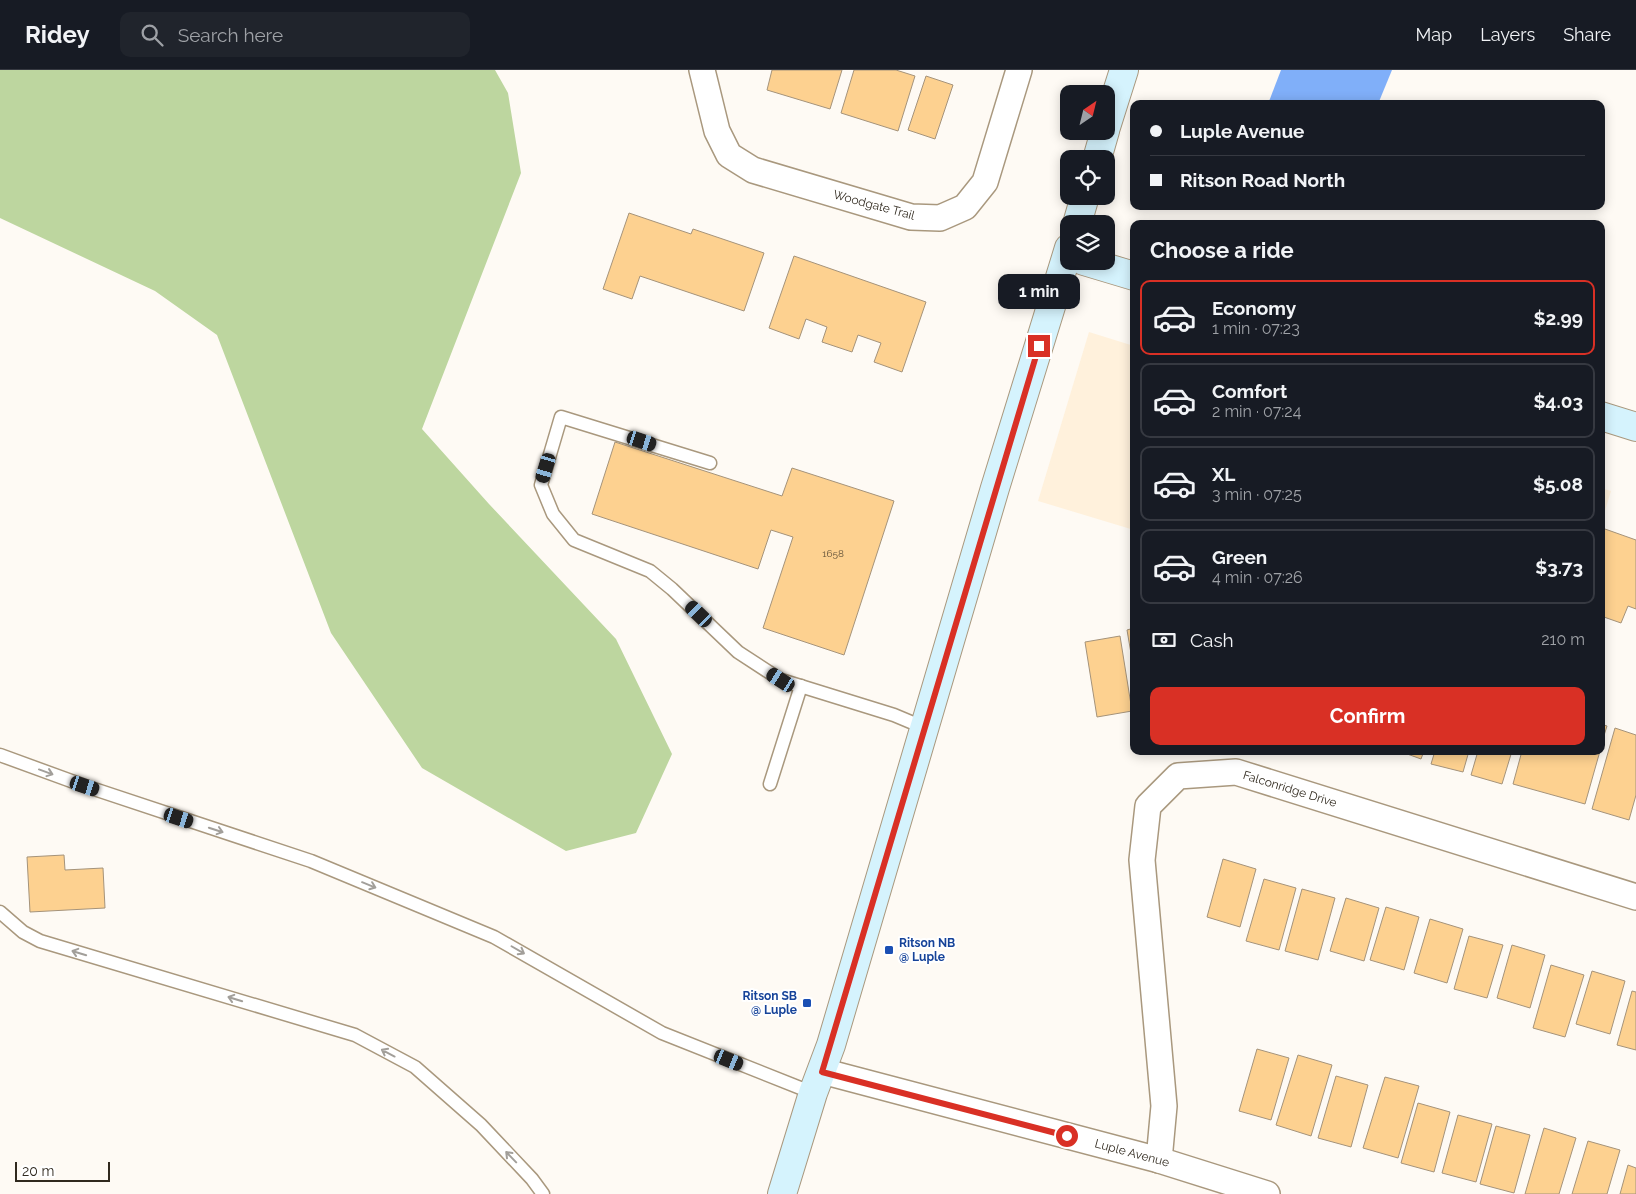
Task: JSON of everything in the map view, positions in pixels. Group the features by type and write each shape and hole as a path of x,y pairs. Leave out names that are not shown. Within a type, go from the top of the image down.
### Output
{"main road":[{"path":"1115,98 1124,70"},
{"path":"782,1194 818,1082 925,728 995,488 1067,270"},
{"path":"1115,270 1130,275"},
{"path":"1605,417 1636,427"}],"street":[{"name":"Woodgate Trail","path":"702,70 717,131 729,155 753,170 911,217 940,218 965,207 985,182 1019,70"},
{"name":"Falconridge Drive","path":"1159,1160 1164,1106 1142,860 1148,806 1178,776 1236,772 1636,897"},
{"name":"Luple Avenue","path":"818,1082 1159,1160 1267,1194"}],"lane":[{"path":"710,462 561,417 541,485 553,514 574,540 650,571 672,589 738,652 781,680 894,715 925,728"},
{"path":"770,784 801,686"},
{"path":"0,755 85,786 311,861 494,937 662,1033 818,1082"},
{"path":"0,912 23,932 40,941 355,1035 415,1067 481,1125 532,1179 543,1194"}],"shaded area":[{"path":"1089,332 1130,345 1130,529 1038,501"},
{"path":"1605,489 1611,491 1605,511"}],"green space":[{"path":"0,70 495,70 508,93 521,173 422,429 489,504 616,639 672,754 636,833 566,851 422,768 331,633 217,335 155,291 0,218"}],"water":[{"path":"1281,70 1392,70 1380,100 1270,100"}],"building":[{"path":"772,70 842,70 830,109 767,90"},
{"path":"854,70 896,70 915,76 898,131 841,113"},
{"path":"926,76 953,85 935,139 908,130"},
{"path":"629,213 691,234 693,229 764,253 744,311 640,276 632,299 603,289"},
{"path":"794,256 926,302 902,372 874,362 881,343 858,335 852,352 822,342 827,327 806,319 799,339 769,328"},
{"path":"615,442 782,496 792,468 894,501 844,655 763,628 793,537 771,530 758,569 592,514"},
{"path":"1605,529 1636,540 1636,609 1628,606 1621,623 1605,617"},
{"path":"1130,629 1130,648 1127,630"},
{"path":"1120,636 1130,698 1130,711 1097,717 1085,642"},
{"path":"1615,728 1636,735 1636,795 1629,820 1592,809"},
{"path":"1410,755 1422,755 1421,759"},
{"path":"1434,755 1468,755 1463,772 1431,764"},
{"path":"1477,755 1511,755 1502,784 1471,775"},
{"path":"1521,755 1599,755 1585,804 1513,784"},
{"path":"64,855 65,870 103,868 105,908 30,912 27,857"},
{"path":"1223,859 1256,869 1240,927 1207,917"},
{"path":"1264,879 1296,888 1279,950 1246,941"},
{"path":"1302,889 1335,898 1318,960 1285,951"},
{"path":"1346,898 1379,908 1364,961 1330,951"},
{"path":"1386,907 1419,917 1404,970 1370,960"},
{"path":"1430,919 1463,929 1447,983 1414,973"},
{"path":"1469,936 1503,945 1487,998 1454,989"},
{"path":"1512,945 1545,955 1530,1008 1497,998"},
{"path":"1551,965 1584,975 1565,1037 1533,1028"},
{"path":"1592,971 1625,981 1610,1034 1576,1024"},
{"path":"1632,991 1636,992 1636,1050 1617,1045"},
{"path":"1257,1049 1289,1058 1271,1120 1239,1111"},
{"path":"1298,1055 1332,1065 1311,1136 1276,1125"},
{"path":"1336,1076 1368,1085 1351,1147 1318,1138"},
{"path":"1385,1077 1419,1086 1398,1158 1363,1148"},
{"path":"1418,1103 1450,1112 1434,1172 1401,1163"},
{"path":"1458,1115 1492,1124 1476,1182 1442,1173"},
{"path":"1496,1126 1530,1135 1514,1193 1480,1184"},
{"path":"1544,1128 1576,1138 1559,1194 1525,1194"},
{"path":"1588,1141 1620,1150 1607,1194 1572,1194"},
{"path":"1628,1165 1636,1168 1636,1194 1620,1194"}],"place":[{"name":"Ritson NB @ Luple","path":"889,950"},
{"name":"Ritson SB @ Luple","path":"807,1003"}],"route":[{"path":"1039,346 995,488 832,1045 822,1072 1067,1136"}]}
